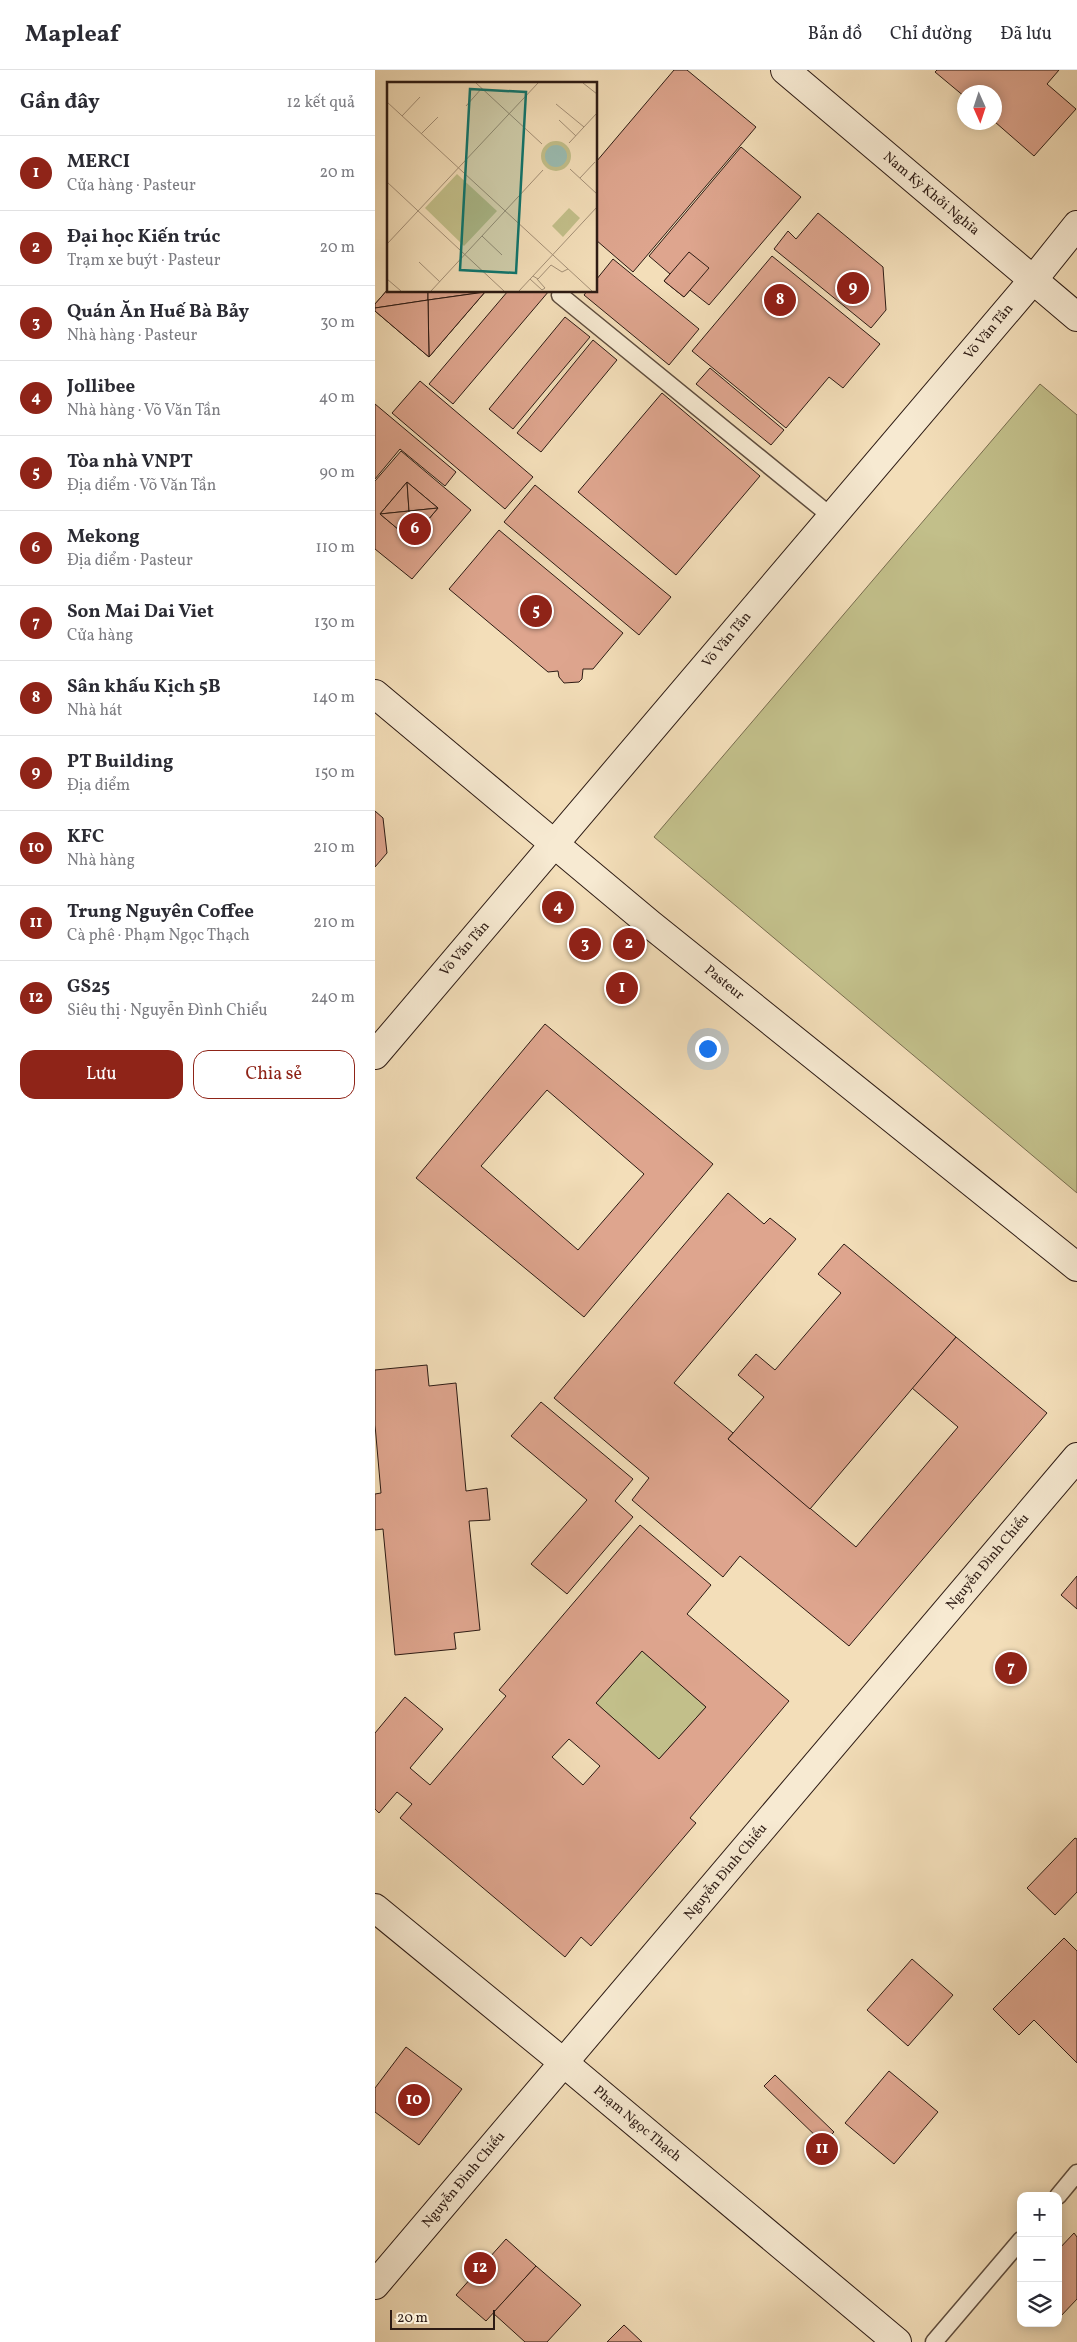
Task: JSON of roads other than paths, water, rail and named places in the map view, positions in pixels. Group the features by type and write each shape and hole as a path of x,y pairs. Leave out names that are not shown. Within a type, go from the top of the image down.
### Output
{"main road":[{"name":"Nam Kỳ Khởi Nghĩa","path":"785,70 1077,317"},
{"name":"Võ Văn Tần","path":"375,1054 1033,280 1077,225"},
{"name":"Pasteur","path":"375,694 658,930 1077,1267"},
{"name":"Nguyễn Đình Chiểu","path":"375,2285 1077,1457"},
{"name":"Phạm Ngọc Thạch","path":"375,1908 564,2063 885,2338"}],"lane":[{"path":"560,295 832,517"},
{"path":"1061,2192 1077,2173"},
{"path":"935,2342 1017,2245"}],"place":[{"name":"PT Building","path":"853,288"},
{"name":"Sân khấu Kịch 5B","path":"780,300"},
{"name":"Mekong","path":"415,529"},
{"name":"Tòa nhà VNPT","path":"536,611"},
{"name":"Jollibee","path":"558,907"},
{"name":"Quán Ăn Huế Bà Bảy","path":"585,944"},
{"name":"Đại học Kiến trúc","path":"629,944"},
{"name":"MERCI","path":"622,988"},
{"name":"Son Mai Dai Viet","path":"1011,1668"},
{"name":"KFC","path":"414,2100"},
{"name":"Trung Nguyên Coffee","path":"822,2149"},
{"name":"GS25","path":"480,2268"}]}
